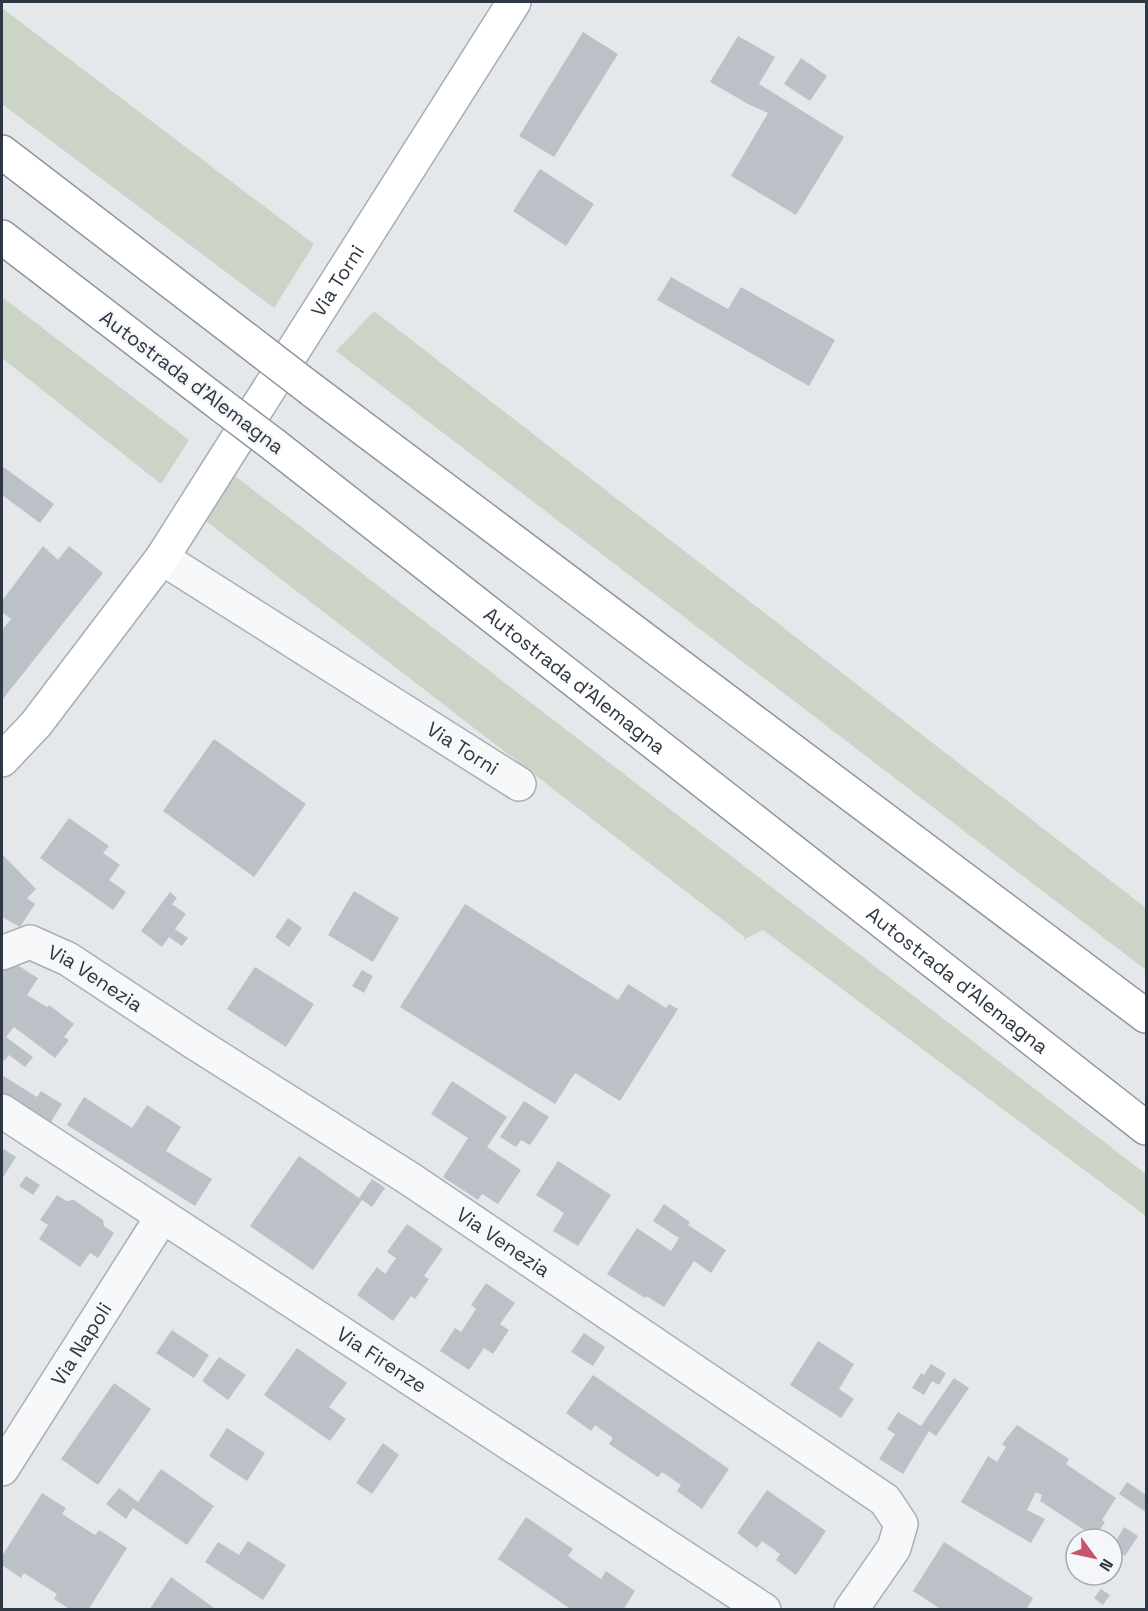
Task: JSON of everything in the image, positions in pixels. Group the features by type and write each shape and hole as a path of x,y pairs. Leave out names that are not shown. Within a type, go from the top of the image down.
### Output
{"main road":[{"name":"Via Torni","path":"2,760 36,724 162,558 514,2"},
{"path":"2,152 312,390 1146,1016"},
{"name":"Autostrada d'Alemagna","path":"2,237 274,445 1146,1128"}],"street":[{"name":"Via Torni","path":"162,558 519,784"},
{"name":"Via Venezia","path":"2,953 30,942 68,959 192,1041 410,1179 885,1500 901,1524 894,1548 851,1610"},
{"name":"Via Firenze","path":"2,1111 764,1610"},
{"name":"Via Napoli","path":"2,1469 162,1217"}],"green space":[{"path":"2,8 314,244 274,308 2,104"},
{"path":"2,297 189,440 161,484 2,358"},
{"path":"374,311 1146,908 1146,970 336,351"},
{"path":"231,473 1146,1174 1146,1216 763,930 743,940 745,937 202,518"}],"building":[{"path":"583,32 618,54 554,157 519,136"},
{"path":"738,36 775,57 759,84 844,137 796,215 731,176 768,113 710,82"},
{"path":"801,58 827,76 810,101 784,84"},
{"path":"540,169 594,204 566,246 513,211"},
{"path":"671,277 728,309 741,287 835,340 809,386 657,300"},
{"path":"2,466 54,504 40,523 2,495"},
{"path":"43,546 58,560 69,546 103,573 2,700 2,630 11,619 2,612 2,601"},
{"path":"214,739 306,804 254,877 163,811"},
{"path":"69,818 109,846 103,853 120,865 109,880 126,892 113,910 40,858"},
{"path":"2,854 36,889 27,898 35,904 20,927 2,917"},
{"path":"354,891 399,918 373,962 328,935"},
{"path":"170,892 177,898 172,904 186,914 175,929 188,938 182,946 169,937 162,947 141,931"},
{"path":"465,904 618,1000 628,984 666,1008 669,1004 678,1009 620,1101 575,1073 555,1104 400,1007"},
{"path":"288,918 302,928 289,947 275,937"},
{"path":"6,958 38,978 27,995 47,1007 49,1005 74,1024 64,1037 69,1040 55,1058 14,1027 6,1037 33,1057 25,1067 9,1055 3,1062 2,1060 2,964"},
{"path":"255,967 314,1004 286,1047 227,1009"},
{"path":"362,970 373,976 364,993 352,986"},
{"path":"2,1075 37,1097 41,1091 62,1104 49,1125 2,1096"},
{"path":"452,1081 507,1117 487,1147 521,1170 498,1204 482,1194 478,1200 443,1177 468,1138 431,1114"},
{"path":"84,1097 132,1128 147,1105 181,1127 166,1151 212,1179 195,1206 67,1125"},
{"path":"524,1101 549,1117 530,1145 521,1140 516,1147 500,1137"},
{"path":"2,1148 16,1157 2,1179"},
{"path":"299,1156 359,1198 372,1179 385,1188 372,1207 362,1200 313,1270 250,1226"},
{"path":"558,1161 611,1195 578,1246 553,1231 564,1213 536,1195"},
{"path":"26,1176 40,1185 33,1195 19,1186"},
{"path":"57,1195 67,1201 74,1200 103,1220 104,1226 114,1233 98,1258 90,1253 80,1267 39,1239 48,1225 40,1220"},
{"path":"664,1204 690,1222 688,1225 726,1250 711,1273 694,1261 664,1307 607,1274 637,1228 671,1251 679,1238 653,1221"},
{"path":"407,1224 443,1249 424,1276 429,1279 415,1299 411,1296 393,1321 357,1295 377,1267 385,1274 396,1258 387,1252"},
{"path":"486,1283 515,1303 500,1324 509,1330 493,1354 484,1348 469,1370 440,1351 455,1328 461,1332 476,1309 471,1305"},
{"path":"172,1330 209,1355 194,1378 156,1353"},
{"path":"584,1333 605,1347 593,1366 571,1352"},
{"path":"818,1341 854,1364 839,1389 854,1399 841,1418 790,1385"},
{"path":"297,1348 347,1383 329,1407 346,1419 330,1441 264,1395"},
{"path":"219,1357 246,1375 228,1400 202,1381"},
{"path":"931,1364 946,1373 939,1385 932,1381 924,1395 912,1388 921,1373 924,1375"},
{"path":"593,1375 729,1469 702,1509 677,1491 681,1485 662,1472 658,1477 609,1444 613,1438 595,1425 591,1431 566,1413"},
{"path":"954,1378 969,1388 936,1436 929,1431 903,1474 879,1459 895,1434 887,1429 898,1412 921,1426"},
{"path":"114,1383 151,1409 98,1485 61,1459"},
{"path":"1017,1425 1069,1459 1066,1464 1116,1498 1102,1520 1105,1522 1102,1527 1080,1527 1040,1501 1042,1495 1036,1492 1027,1510 1045,1519 1031,1543 961,1502 988,1456 997,1462 1006,1447 1002,1444"},
{"path":"227,1428 265,1453 247,1481 209,1456"},
{"path":"383,1443 399,1455 372,1494 356,1483"},
{"path":"161,1469 214,1506 187,1545 133,1508 126,1519 106,1504 119,1488 138,1502"},
{"path":"1127,1482 1146,1495 1146,1512 1119,1494"},
{"path":"767,1490 826,1531 796,1575 776,1560 780,1554 762,1541 757,1548 737,1533"},
{"path":"42,1493 66,1508 62,1514 95,1535 99,1530 127,1548 88,1610 71,1610 54,1599 57,1594 24,1573 21,1578 2,1565 2,1556"},
{"path":"526,1517 573,1549 568,1556 601,1579 606,1571 635,1591 623,1610 572,1610 498,1559"},
{"path":"1124,1527 1138,1536 1124,1555"},
{"path":"248,1541 286,1565 263,1600 205,1562 218,1542 239,1555"},
{"path":"944,1542 1033,1598 1026,1610 942,1610 913,1591"},
{"path":"171,1577 217,1610 149,1610"},
{"path":"1101,1589 1110,1595 1103,1605 1094,1598"}]}
